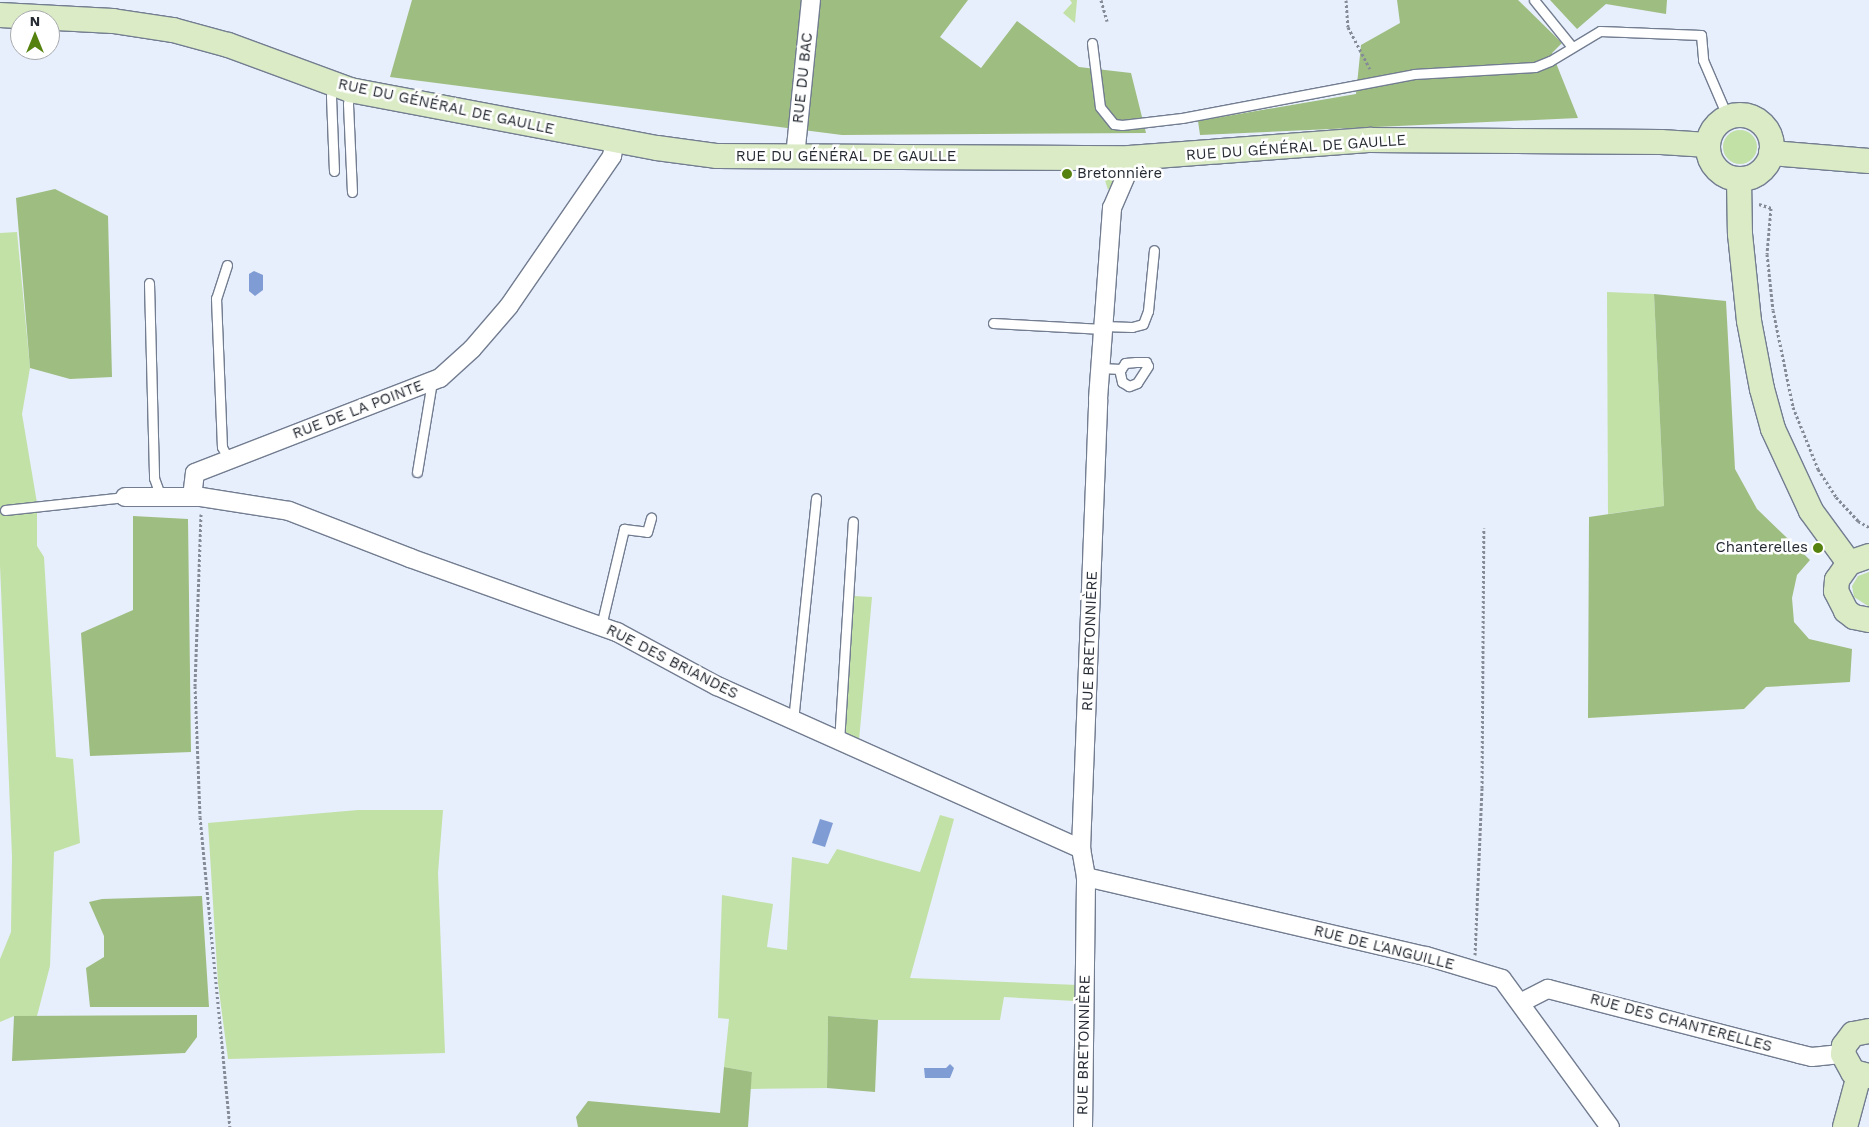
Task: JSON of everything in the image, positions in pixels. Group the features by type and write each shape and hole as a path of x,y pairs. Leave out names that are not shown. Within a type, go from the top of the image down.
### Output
{"main road":[{"name":"RUE DU GÉNÉRAL DE GAULLE","path":"0,15 113,21 173,30 228,45 342,87 615,141 699,154 795,157 1129,158 1371,140 1661,142 1708,145"},
{"path":"1738,115 1756,120 1769,134 1772,153 1769,162 1756,175 1739,179 1729,177 1714,164 1708,145 1714,129 1728,118 1738,115"},
{"path":"1772,153 1869,161"},
{"path":"1739,179 1740,234 1750,321 1762,389 1773,429 1811,510 1859,559 1837,580 1839,602 1854,617 1869,620"},
{"path":"1845,1127 1864,1075 1848,1067 1843,1054 1848,1040 1860,1031 1869,1030"}],"street":[{"name":"RUE DU BAC","path":"795,157 811,0"},
{"name":"RUE DE LA POINTE","path":"197,497 195,473 440,378 472,349 509,306 612,156 615,141"},
{"name":"RUE BRETONNIÈRE","path":"1082,1127 1086,877 1081,849 1100,368 1112,208 1128,171 1129,158"},
{"path":"125,497 197,497"},
{"name":"RUE DES BRIANDES","path":"197,497 289,510 410,558 617,632 717,686 1081,849"},
{"name":"RUE DE L'ANGUILLE","path":"1086,877 1502,979 1522,1002 1610,1127"},
{"name":"RUE DES CHANTERELLES","path":"1522,1002 1548,989 1812,1057 1843,1054"}],"lane":[{"path":"1534,0 1572,47"},
{"path":"1092,43 1100,107 1114,124 1122,125 1192,116 1414,74 1535,66 1600,31 1614,29 1701,36 1703,60 1728,118"},
{"path":"334,170 331,96 342,87 348,104 352,192"},
{"path":"994,323 1103,328 1132,328 1143,324 1148,311 1154,250"},
{"path":"227,264 216,298 222,447 229,460"},
{"path":"148,284 154,478 161,497"},
{"path":"1100,368 1119,369"},
{"path":"417,472 432,381"},
{"path":"5,510 125,497"},
{"path":"793,721 816,498"},
{"path":"601,626 624,529 646,532 651,518"},
{"path":"839,742 853,521"}],"path":[{"path":"1101,0 1107,20"},
{"path":"1346,0 1348,27 1370,68"},
{"path":"1756,203 1771,208 1767,254 1773,310 1793,407 1818,469 1836,497 1858,521 1869,528"},
{"path":"197,497 194,686 200,798 230,1127"},
{"path":"1475,971 1482,788 1484,528"}],"green space":[{"path":"412,0 968,0 940,37 981,68 1017,21 1079,67 1131,73 1146,133 842,135 390,77"},
{"path":"1070,0 1077,0 1075,23 1063,13 1072,3"},
{"path":"1397,0 1518,0 1562,43 1552,53 1578,118 1200,135 1198,121 1356,94 1361,45 1400,23"},
{"path":"1550,0 1667,0 1666,14 1606,4 1577,29"},
{"path":"1740,130 1752,135 1757,147 1752,159 1740,164 1728,159 1723,147 1728,135"},
{"path":"1119,170 1120,173 1108,190 1102,171"},
{"path":"55,189 108,216 112,377 70,379 30,368 16,198"},
{"path":"17,232 30,368 22,414 37,503 37,546 44,557 56,757 73,759 80,843 54,852 50,966 37,1016 14,1016 0,1022 0,959 11,932 12,856 0,565 0,233"},
{"path":"1607,292 1654,294 1664,506 1608,514"},
{"path":"1654,294 1726,301 1735,469 1757,509 1810,560 1797,575 1792,598 1794,622 1809,639 1852,649 1850,682 1766,687 1744,709 1588,718 1589,517 1664,506"},
{"path":"133,516 188,519 191,752 90,756 81,633 133,610"},
{"path":"1869,572 1868,606 1854,597 1852,586 1858,576"},
{"path":"854,596 872,597 859,740 842,735"},
{"path":"358,810 443,810 438,873 445,1053 228,1059 218,983 208,823"},
{"path":"940,815 954,819 910,978 1078,985 1075,1001 1004,997 1000,1020 878,1020 828,1016 827,1088 750,1089 752,1072 724,1067 729,1019 718,1018 722,895 773,904 767,947 787,950 792,857 828,864 837,849 920,872"},
{"path":"202,896 209,1007 90,1007 86,968 104,957 104,936 89,902 102,899"},
{"path":"197,1015 197,1037 185,1053 12,1061 14,1016"},
{"path":"828,1016 878,1020 875,1092 827,1088"},
{"path":"724,1067 752,1072 748,1127 578,1127 576,1117 588,1101 720,1113"}],"water":[{"path":"254,271 263,275 263,290 255,296 249,291 249,274"},
{"path":"820,819 833,823 825,847 812,843"},
{"path":"950,1064 954,1068 950,1078 925,1078 924,1068 946,1068"}],"place":[{"name":"Bretonnière","path":"1067,174"},
{"name":"Chanterelles","path":"1818,548"}]}
